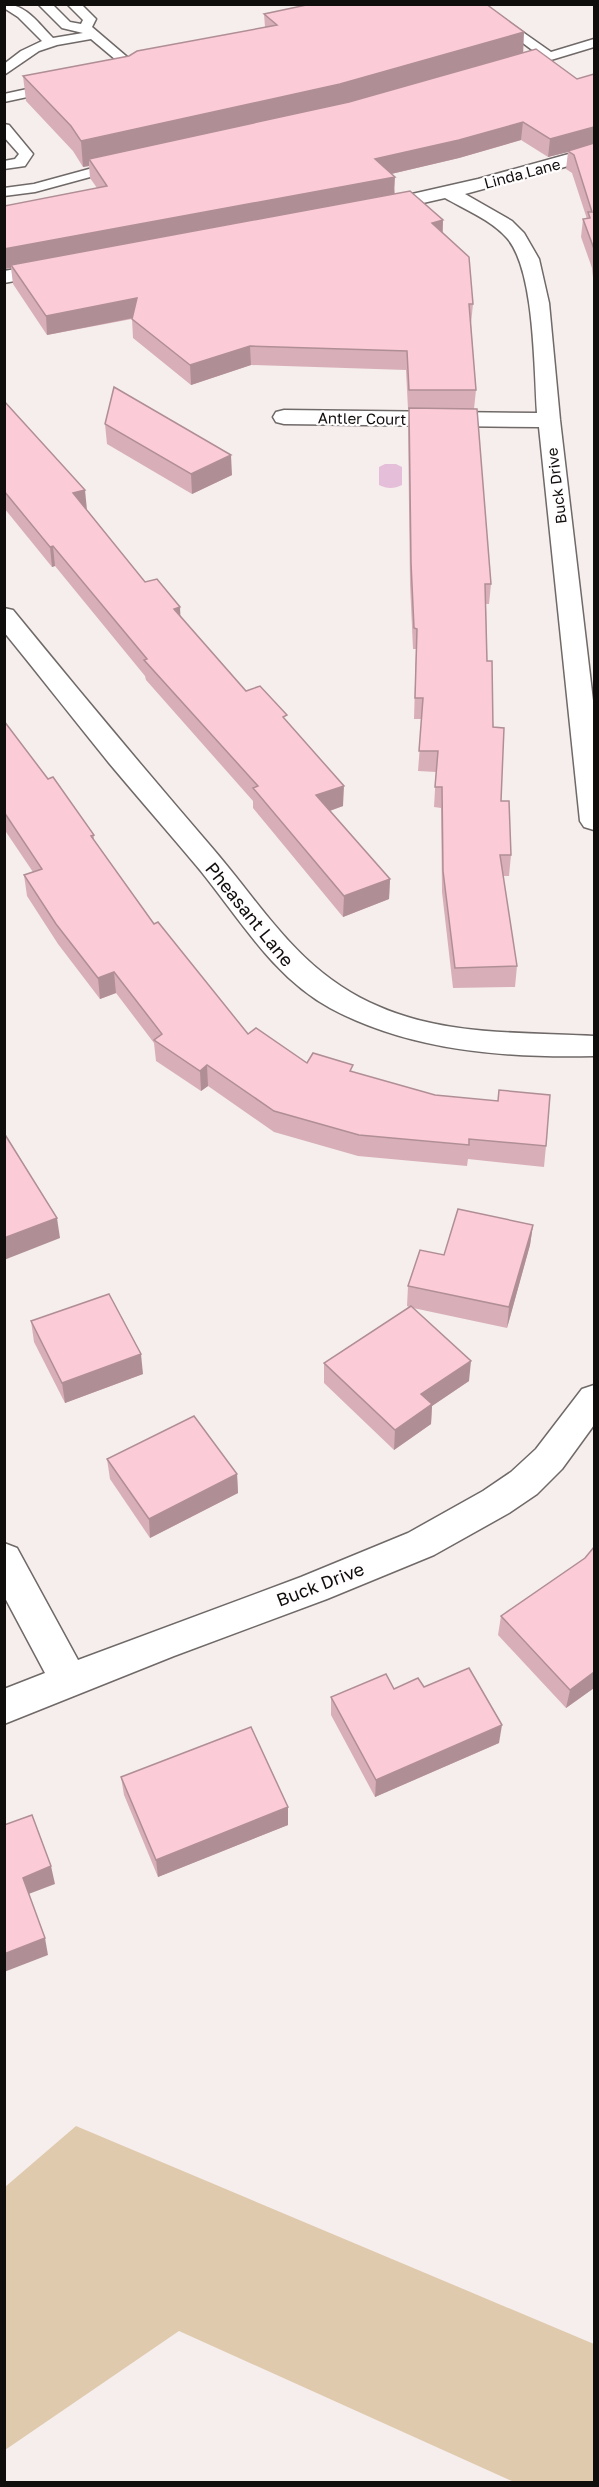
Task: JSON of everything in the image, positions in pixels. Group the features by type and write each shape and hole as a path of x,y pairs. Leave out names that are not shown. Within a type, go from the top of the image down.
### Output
{"street":[{"name":"Linda Lane","path":"448,192 594,153"},
{"path":"356,212 448,192"},
{"name":"Buck Drive","path":"448,192 505,225 516,237 528,259 539,303 549,420 594,821"},
{"path":"4,277 75,264"},
{"name":"Antler Court","path":"284,417 549,420"},
{"name":"Pheasant Lane","path":"4,615 133,776 213,868 265,937 298,972 339,999 380,1018 448,1038 508,1044 594,1046"},
{"name":"Buck Drive","path":"4,1707 161,1644 314,1588 421,1544 496,1502 524,1483 549,1459 594,1399"},
{"path":"4,1559 70,1682"}],"lane":[{"path":"7,4 22,14 50,42"},
{"path":"44,4 66,25 89,31 127,63"},
{"path":"73,4 90,19 89,31"},
{"path":"499,4 486,9 549,56"},
{"path":"4,71 26,51 89,31"},
{"path":"503,69 594,43"},
{"path":"4,98 63,85"},
{"path":"4,128 26,154 20,163 4,165"},
{"path":"4,192 35,188 95,170 140,160"}],"shaded area":[{"path":"385,464 396,464 402,467 402,485 390,488 379,485 379,467"},
{"path":"76,2126 594,2344 594,2482 514,2482 179,2331 5,2450 5,2187"}],"building":[{"path":"311,4 486,4 524,32 340,84 81,141 71,126 23,76 129,56 137,51 277,25 264,14"},
{"path":"536,49 577,79 594,74 594,127 550,139 523,122 459,140 375,159 395,177 4,249 4,206 107,186 89,159 349,102"},
{"path":"594,143 594,249 583,219 590,218 588,212 592,212 574,155 568,151"},
{"path":"410,191 443,220 432,223 469,257 473,304 469,304 476,390 409,390 407,351 250,346 190,365 132,319 137,298 46,316 11,265"},
{"path":"114,387 231,455 191,474 105,424"},
{"path":"4,401 85,490 73,493 145,582 157,579 180,607 174,609 246,691 260,686 287,715 283,717 344,786 316,795 390,879 344,896 253,788 258,786 144,660 147,659 4,491"},
{"path":"409,408 477,409 491,584 485,584 487,661 492,661 493,727 504,728 501,801 509,801 511,855 500,855 517,966 455,968 443,871 442,787 435,787 438,751 419,751 423,698 415,698 417,629 414,628 411,563"},
{"path":"4,721 48,779 53,777 94,835 91,836 154,924 158,922 248,1034 256,1028 307,1063 313,1053 353,1065 350,1071 435,1095 498,1101 499,1090 550,1095 546,1146 469,1139 469,1145 359,1135 274,1111 207,1065 200,1071 154,1040 162,1034 114,972 98,978 56,924 24,875 42,869 4,812"},
{"path":"4,1133 57,1218 4,1238"},
{"path":"458,1209 533,1225 509,1307 408,1286 420,1250 444,1255"},
{"path":"109,1294 141,1354 62,1383 31,1321"},
{"path":"411,1306 471,1361 421,1394 432,1404 395,1430 324,1363"},
{"path":"194,1416 237,1474 149,1519 107,1459"},
{"path":"594,1547 594,1672 570,1690 501,1616 585,1558"},
{"path":"469,1668 502,1725 376,1780 331,1697 386,1674 394,1689 418,1678 424,1687"},
{"path":"251,1727 288,1807 156,1860 121,1777"},
{"path":"32,1815 51,1866 23,1878 45,1938 4,1954 4,1825"}]}
